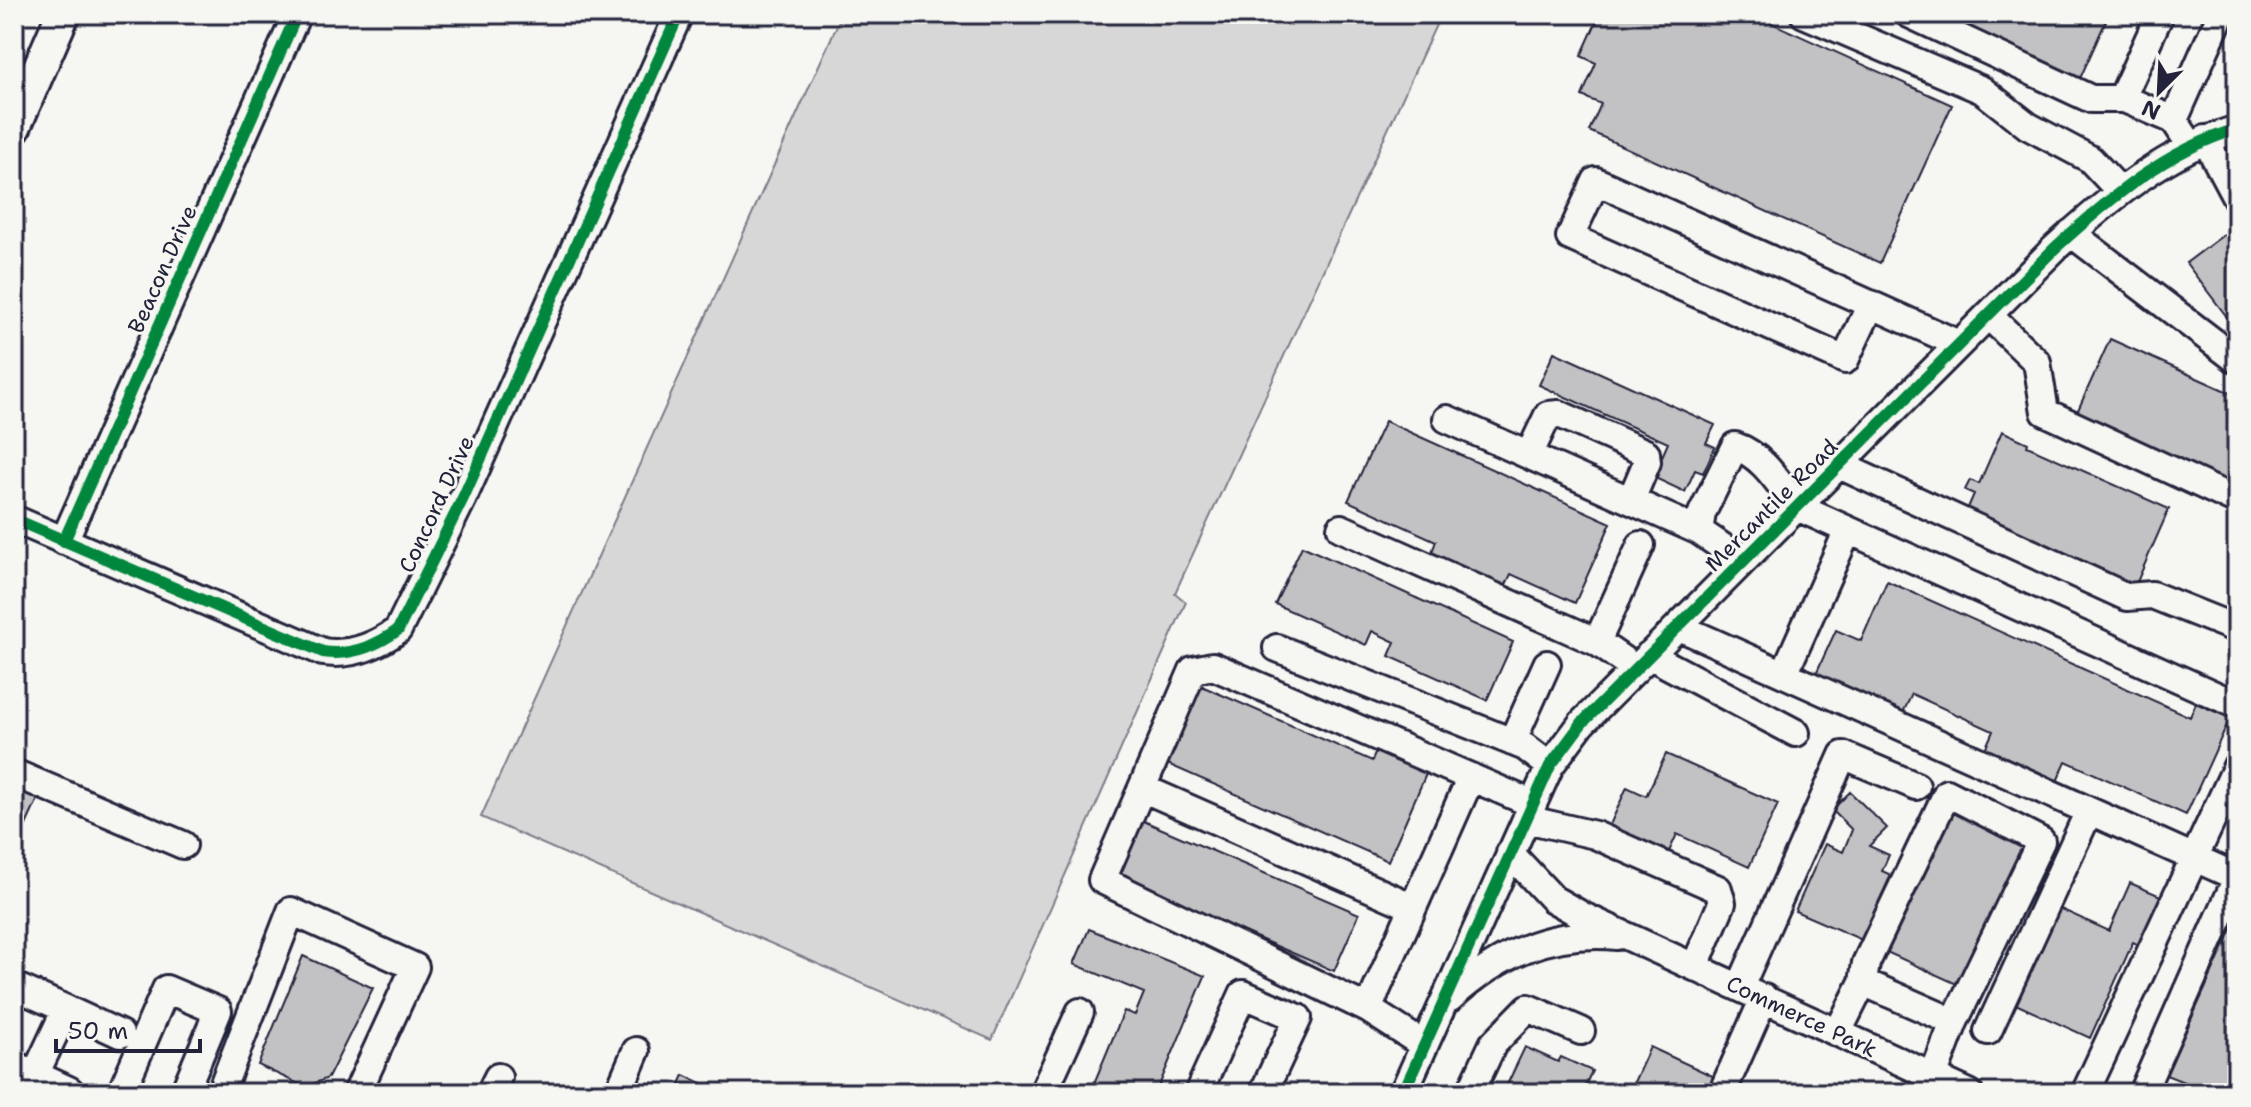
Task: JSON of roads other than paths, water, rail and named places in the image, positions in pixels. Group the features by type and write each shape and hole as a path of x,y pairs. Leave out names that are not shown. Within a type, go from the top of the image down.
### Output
{"main road":[{"path":"14,127 63,14"},
{"path":"24,1073 68,1093"}],"street":[{"name":"Beacon Drive","path":"64,541 297,14"},
{"name":"Concord Drive","path":"14,519 323,652 340,654 371,645 398,630 463,498 679,14"},
{"path":"1804,14 1982,90 2028,126 2090,159 2120,191"},
{"path":"1909,14 2091,99 2124,99 2174,120 2198,143 2236,200"},
{"path":"2124,99 2160,14"},
{"path":"2174,120 2221,14"},
{"name":"Mercantile Road","path":"1443,1004 1550,766 1582,723 2071,233 2120,191 2198,143 2237,129"},
{"path":"1871,304 1845,360 1570,237 1596,181 1871,304 1959,344"},
{"path":"2071,233 2237,360"},
{"path":"1988,315 2037,362 2045,412 2237,501"},
{"path":"1529,455 1548,415 1559,414 1646,453 1647,462 1631,500"},
{"path":"1447,419 1631,500 1701,522 1743,561"},
{"path":"1701,522 1735,446 1750,451 1770,470 1797,507 2237,705"},
{"path":"1839,465 2127,597 2152,595 2237,629"},
{"path":"1341,528 1796,733"},
{"path":"1784,674 1848,530"},
{"path":"1597,642 1641,545"},
{"path":"1679,627 2237,878 2142,1093"},
{"path":"1277,648 1512,742 1550,766"},
{"path":"1512,742 1547,664"},
{"path":"1424,1045 1368,1009 1102,880 1193,670 1213,666 1471,777 1529,811 1595,835 1718,889 1722,903 1695,966"},
{"path":"1740,987 1843,755 1916,786"},
{"path":"2085,1093 2237,766"},
{"path":"14,773 183,845"},
{"path":"1368,1009 1471,777"},
{"path":"1142,788 1413,907"},
{"path":"1838,1032 1863,982 1866,963 1947,793 2041,841 1925,1081"},
{"path":"1988,1031 2089,811"},
{"name":"Commerce Park","path":"1510,853 1553,899 1838,1032 1925,1081 1969,1093"},
{"path":"230,1090 291,911 415,967 357,1093"},
{"name":"Commerce Park","path":"1403,1093 1443,1004 1497,960 1526,946 1591,934 1636,938"},
{"path":"1863,982 1954,1022"},
{"path":"14,986 120,1034"},
{"path":"121,1093 166,989 218,1011 184,1093"},
{"path":"1198,1093 1243,994 1298,1018 1263,1093"},
{"path":"1722,1093 1764,998"},
{"path":"1470,1093 1493,1044 1528,1008 1581,1031"},
{"path":"24,1073 66,1009"},
{"path":"1043,1093 1080,1012"},
{"path":"618,1093 636,1051"}]}
